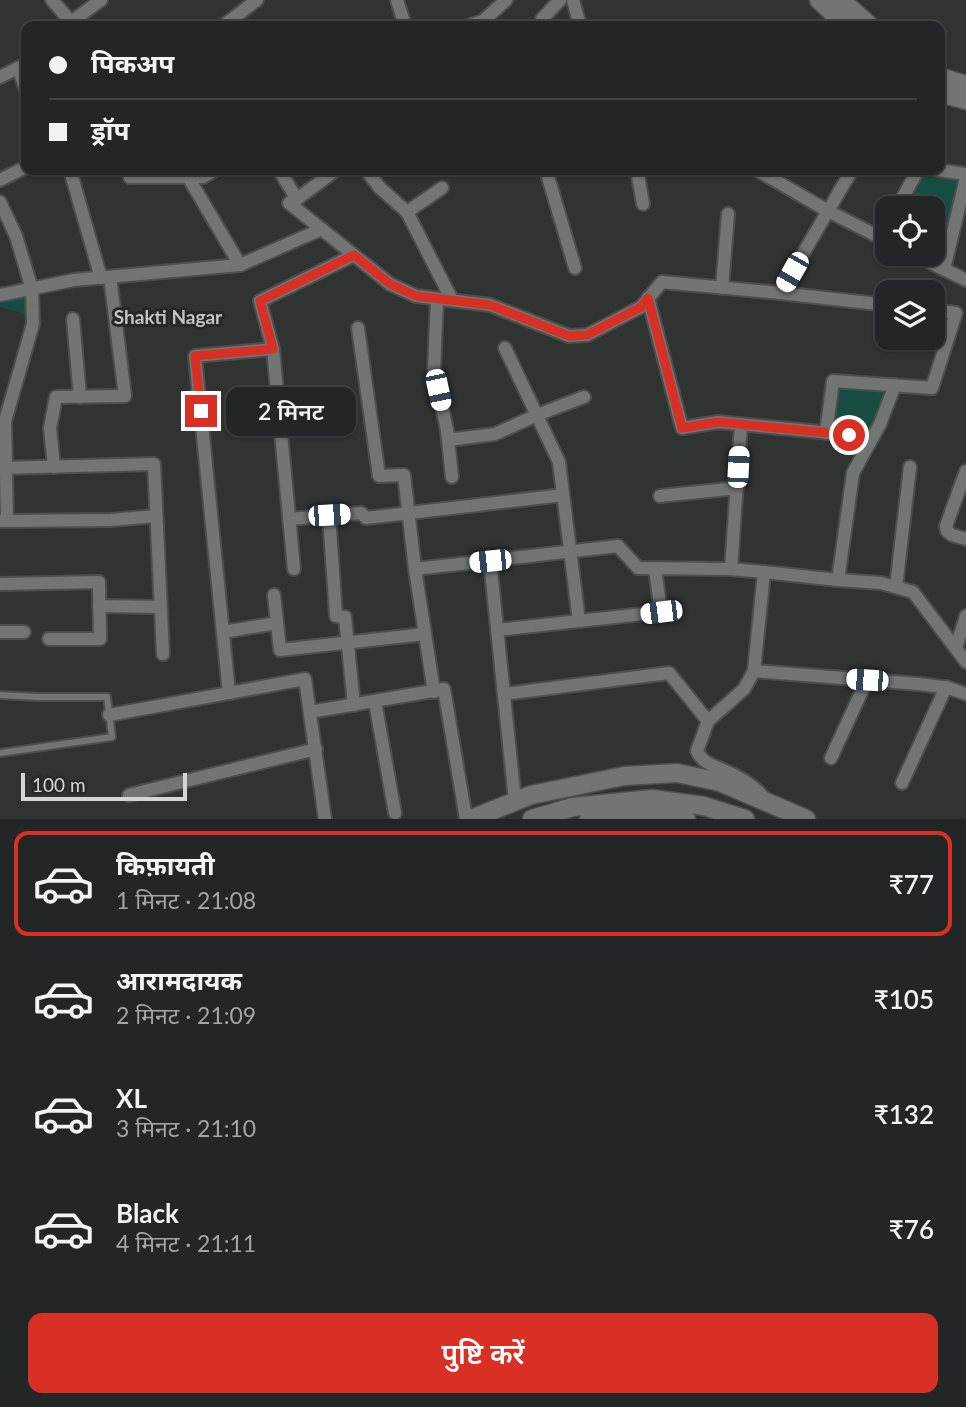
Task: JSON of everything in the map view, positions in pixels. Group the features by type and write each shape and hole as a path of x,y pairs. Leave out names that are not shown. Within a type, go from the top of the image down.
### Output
{"street":[{"path":"52,0 70,21"},
{"path":"76,21 101,0"},
{"path":"230,21 257,0"},
{"path":"397,0 403,21"},
{"path":"483,21 506,0"},
{"path":"542,19 560,0"},
{"path":"573,0 579,21"},
{"path":"819,0 842,21"},
{"path":"841,0 864,21"},
{"path":"0,77 21,66"},
{"path":"945,79 966,85"},
{"path":"945,94 966,100"},
{"path":"0,180 21,170"},
{"path":"944,270 966,176 945,172"},
{"path":"54,467 50,428 56,397 125,396 105,277 72,175"},
{"path":"129,175 167,175"},
{"path":"187,175 240,265"},
{"path":"282,175 297,199"},
{"path":"329,175 289,203 390,284 416,296 490,305 569,336 587,335 641,307 662,282 875,304"},
{"path":"371,175 380,188 407,212 452,300"},
{"path":"547,175 575,268"},
{"path":"638,175 643,204"},
{"path":"774,175 828,211 875,230"},
{"path":"780,293 849,175"},
{"path":"904,196 915,175"},
{"path":"407,212 442,188"},
{"path":"0,202 16,236 32,289 33,324 4,408 4,521 111,520 156,516"},
{"path":"722,288 728,214"},
{"path":"0,295 74,280 240,265 322,229"},
{"path":"294,569 273,349 260,301 354,255"},
{"path":"936,266 966,280"},
{"path":"648,298 682,428 718,422 872,438"},
{"path":"438,299 434,370 448,440 452,477"},
{"path":"945,312 956,313 945,347"},
{"path":"73,319 80,397"},
{"path":"358,328 379,475 404,475 434,692"},
{"path":"505,348 559,462 579,621"},
{"path":"229,693 195,356 273,349"},
{"path":"826,433 833,381 932,388 944,350"},
{"path":"838,580 853,473 880,424 895,385"},
{"path":"448,440 495,435 584,397"},
{"path":"732,569 741,425"},
{"path":"3,468 154,464 163,654"},
{"path":"896,587 911,467"},
{"path":"966,471 946,526 951,535 966,539"},
{"path":"660,496 737,488"},
{"path":"289,519 361,513 366,518 564,495"},
{"path":"329,515 336,616 345,617 354,705"},
{"path":"415,569 618,546 638,568 732,569 881,583 913,592 966,662"},
{"path":"490,561 515,801"},
{"path":"498,630 661,612 654,569"},
{"path":"764,572 754,671 744,689 708,721 697,751 699,757 706,762 732,773 757,789 767,802"},
{"path":"0,584 99,582 100,639 49,639"},
{"path":"274,595 280,650 425,634"},
{"path":"99,606 160,607"},
{"path":"956,649 966,616"},
{"path":"223,632 277,623"},
{"path":"0,632 24,632"},
{"path":"754,671 946,687 966,694"},
{"path":"504,694 669,673 708,721"},
{"path":"109,715 305,679 325,819"},
{"path":"831,758 867,680"},
{"path":"902,783 946,687"},
{"path":"310,712 444,689 468,819 531,795 624,776 677,774 720,782 806,819"},
{"path":"375,702 395,813"},
{"path":"129,795 316,749"},
{"path":"532,819 573,807 652,799 704,806 745,819"},
{"path":"589,819 646,813 686,819"}],"lane":[{"path":"0,695 107,697 112,737 0,753"}],"green space":[{"path":"919,175 962,182 945,248 945,196 907,196"},
{"path":"28,292 30,315 0,307 0,301"},
{"path":"835,384 890,389 871,434 829,430"}],"district":[{"name":"Shakti Nagar","path":"168,316"}],"route":[{"path":"201,411 195,356 273,349 260,301 354,255 390,284 416,296 490,305 569,336 587,335 641,307 648,298 682,428 718,422 849,435"}]}
